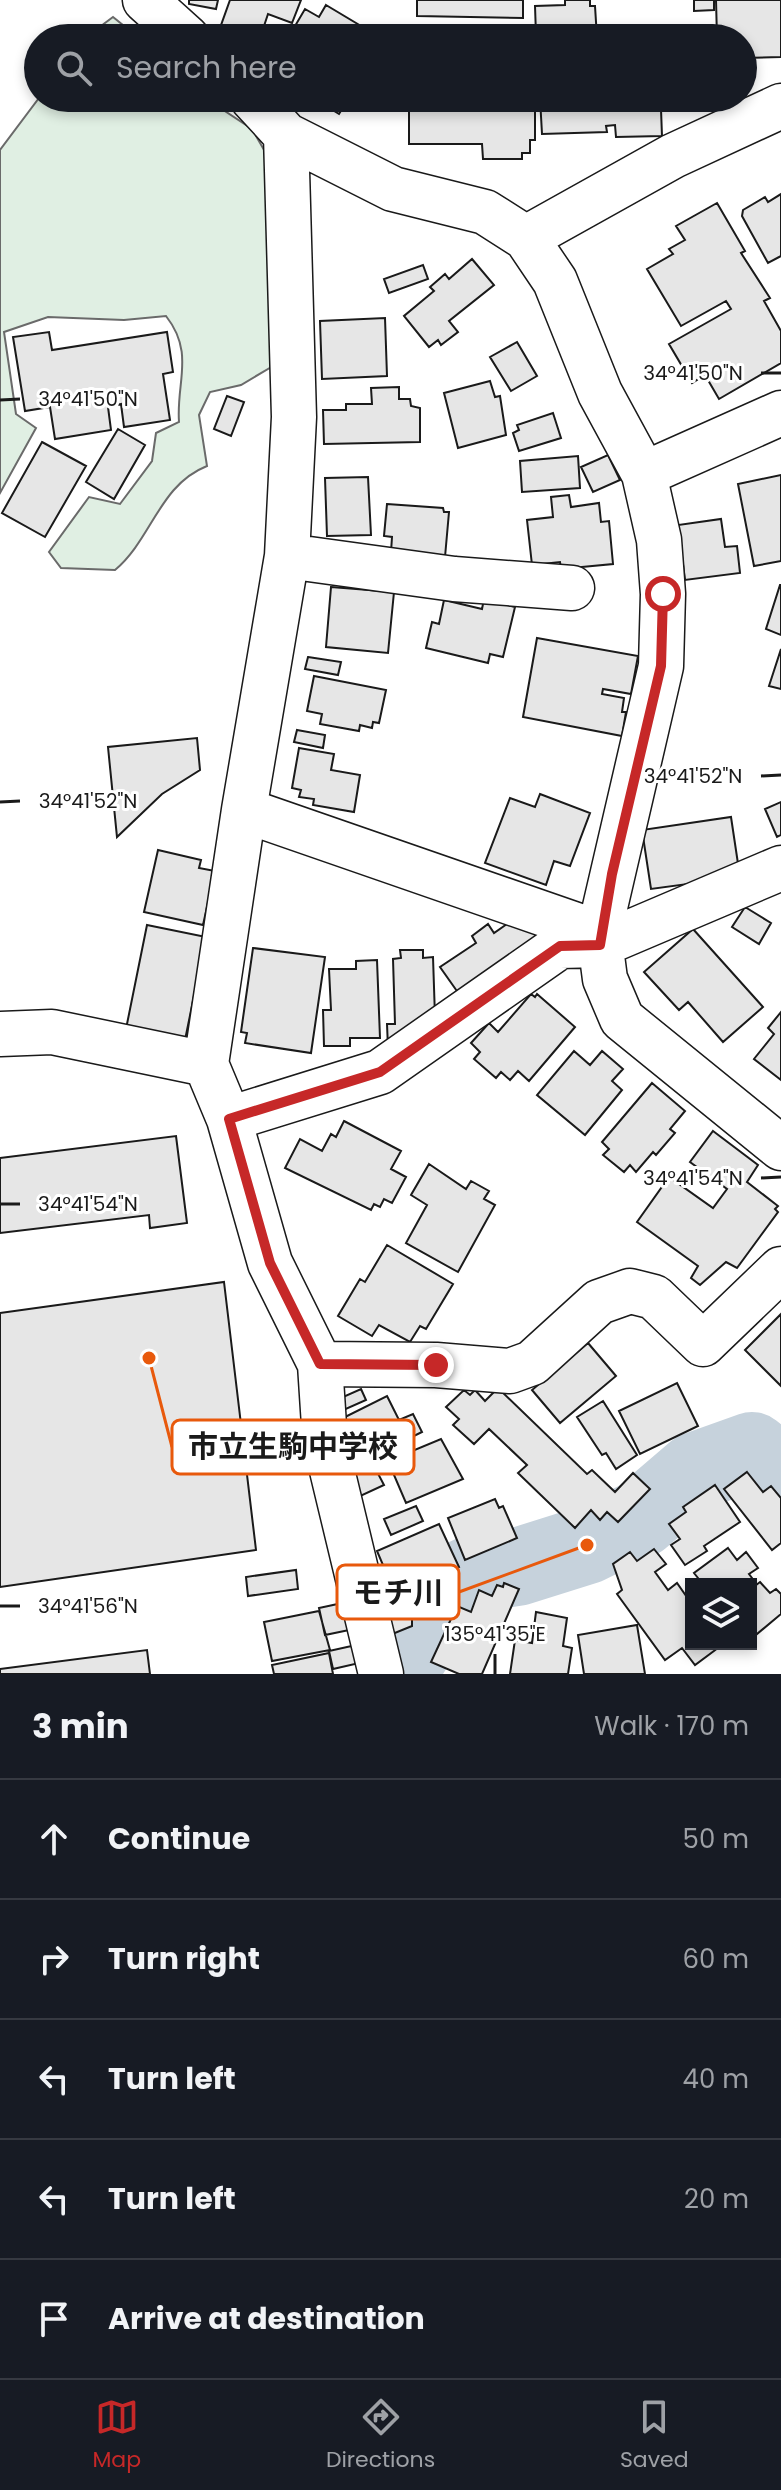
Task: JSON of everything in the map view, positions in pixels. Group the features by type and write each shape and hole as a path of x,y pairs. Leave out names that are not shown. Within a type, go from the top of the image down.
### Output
{"street":[{"path":"145,0 172,24"},
{"path":"526,238 673,156 781,106"},
{"path":"265,112 286,135 393,189 485,212 526,238 555,281 600,393 644,474 659,540 663,594 661,666 600,939 605,979 622,1019 781,1148"},
{"path":"286,135 294,417 287,556 244,810 206,1064 229,1119 270,1263 320,1364 325,1441 380,1672"},
{"path":"644,474 781,413"},
{"path":"287,556 454,579 572,588"},
{"path":"244,810 600,939"},
{"path":"229,1119 380,1072 560,946 600,939 781,868"},
{"path":"0,1034 52,1032 206,1064"},
{"path":"320,1364 436,1365 510,1371 532,1363 599,1302 630,1291 654,1297 703,1344 781,1269"}],"green space":[{"path":"113,17 122,24 104,24"},
{"path":"28,112 226,112 252,129 271,162 273,366 241,385 210,392 199,415 207,466 178,486 128,557 115,570 61,568 49,552 89,497 120,504 152,461 156,433 179,422 180,343 166,316 124,320 48,317 4,332 16,414 36,428 0,493 0,150"}],"building":[{"path":"189,0 218,0 216,9 189,4"},
{"path":"230,0 301,0 292,23 268,14 265,24 221,24"},
{"path":"417,0 523,0 523,18 417,16"},
{"path":"565,0 590,0 590,6 595,6 596,24 536,24 535,6 565,5"},
{"path":"694,0 714,0 714,10 694,11"},
{"path":"716,0 781,0 781,57 757,58 757,24 717,24"},
{"path":"326,5 358,24 296,24 305,9 319,17"},
{"path":"409,112 535,112 535,140 530,140 530,153 522,153 522,159 483,159 482,144 409,144"},
{"path":"541,112 661,112 662,136 616,137 615,125 606,126 607,132 542,134"},
{"path":"781,194 781,256 768,263 742,216 743,210 765,197 768,202"},
{"path":"717,203 745,251 741,253 770,298 764,301 781,331 781,363 719,399 705,375 692,383 669,344 731,309 726,301 681,326 647,269 673,254 669,249 685,240 676,226"},
{"path":"472,259 494,285 449,321 458,332 441,345 438,340 429,347 404,316 434,291 430,287 445,274 449,279"},
{"path":"423,265 428,279 389,293 384,279"},
{"path":"385,318 387,376 322,379 320,321"},
{"path":"49,332 52,350 167,332 173,372 163,374 170,420 124,427 121,404 108,407 111,430 55,439 50,407 25,411 13,337"},
{"path":"517,342 537,376 511,391 490,357"},
{"path":"490,381 495,397 500,396 506,435 458,448 444,393"},
{"path":"399,387 399,399 410,399 411,406 420,408 420,442 324,444 323,410 346,410 346,404 372,404 371,388"},
{"path":"227,396 244,402 231,436 214,429"},
{"path":"553,413 561,438 519,451 513,433 519,430 517,425"},
{"path":"118,429 145,445 114,499 86,482"},
{"path":"42,442 86,466 45,537 2,513"},
{"path":"608,455 620,480 593,492 581,467"},
{"path":"578,456 580,488 522,492 520,461"},
{"path":"781,475 781,561 754,566 738,484"},
{"path":"368,477 371,535 327,536 325,478"},
{"path":"569,495 571,507 599,503 601,522 609,521 613,564 561,569 560,562 532,565 527,520 553,517 551,497"},
{"path":"387,504 443,508 444,512 449,512 445,557 391,552 392,537 384,536"},
{"path":"721,519 725,547 737,546 740,573 685,580 678,525"},
{"path":"781,585 781,635 766,629"},
{"path":"331,587 394,592 388,653 326,647"},
{"path":"484,599 515,607 503,657 490,654 488,663 426,648 432,622 439,624 444,600 482,609"},
{"path":"537,638 638,656 631,694 603,689 602,694 624,698 622,712 626,712 622,736 523,717"},
{"path":"781,649 781,689 769,686"},
{"path":"308,657 341,662 338,675 305,669"},
{"path":"314,676 386,690 379,723 373,722 372,728 360,725 359,731 320,724 322,714 307,711"},
{"path":"297,730 325,735 323,748 294,742"},
{"path":"197,738 200,770 162,794 117,837 108,747"},
{"path":"299,748 334,754 331,770 360,775 354,812 313,805 314,799 299,797 301,790 292,788"},
{"path":"540,794 590,813 570,866 554,861 546,885 485,863 510,798 535,807"},
{"path":"781,802 781,835 777,837 765,809"},
{"path":"731,817 740,877 651,889 642,830"},
{"path":"158,850 201,860 199,868 215,871 203,925 144,912"},
{"path":"745,907 771,923 759,944 732,927"},
{"path":"517,917 547,941 459,994 440,967 476,943 472,936 488,924 494,933"},
{"path":"147,925 206,937 185,1040 126,1029"},
{"path":"693,929 763,1007 723,1042 688,1002 679,1010 644,972"},
{"path":"253,948 325,957 311,1053 245,1043 247,1033 241,1032"},
{"path":"400,950 423,950 423,958 433,957 435,1017 388,1048 387,1024 395,1024 393,959 401,958"},
{"path":"377,960 380,1038 350,1038 350,1046 324,1046 323,1010 331,1010 329,969 356,969 356,961"},
{"path":"531,994 535,997 537,994 575,1027 529,1081 518,1071 510,1080 501,1072 496,1078 474,1059 480,1052 471,1043 489,1023 498,1032"},
{"path":"781,1012 781,1080 754,1059 774,1034 768,1028"},
{"path":"574,1051 590,1065 602,1051 623,1069 612,1081 622,1090 585,1135 537,1095"},
{"path":"652,1083 685,1111 670,1129 675,1133 656,1155 653,1152 636,1172 630,1165 624,1172 603,1155 609,1149 602,1142"},
{"path":"344,1121 401,1151 391,1169 406,1177 392,1203 384,1199 380,1207 374,1204 371,1210 285,1168 300,1139 322,1151 331,1134 336,1137"},
{"path":"713,1131 758,1165 747,1182 778,1206 775,1209 778,1212 737,1268 726,1262 700,1285 691,1278 698,1266 637,1222 669,1177 713,1208 727,1189 690,1162"},
{"path":"176,1136 187,1223 150,1228 149,1215 0,1233 0,1158"},
{"path":"429,1164 466,1189 471,1181 489,1191 484,1199 495,1205 458,1272 406,1243 427,1205 411,1195"},
{"path":"387,1245 453,1284 426,1329 420,1326 410,1342 379,1325 372,1336 338,1316 360,1279 365,1282"},
{"path":"224,1282 256,1550 0,1587 0,1313"},
{"path":"781,1314 781,1386 745,1350"},
{"path":"588,1343 616,1376 560,1423 532,1390"},
{"path":"677,1383 698,1426 640,1454 619,1411"},
{"path":"498,1388 587,1474 592,1470 615,1492 633,1473 650,1489 618,1522 607,1512 600,1520 591,1510 575,1528 518,1473 527,1465 489,1429 474,1444 453,1425 459,1419 446,1407 464,1390 470,1395 475,1390 485,1401"},
{"path":"361,1389 366,1400 339,1412 334,1401"},
{"path":"387,1396 399,1420 413,1414 422,1432 357,1464 351,1452 357,1448 343,1418"},
{"path":"603,1401 637,1455 616,1469 606,1453 602,1455 577,1417"},
{"path":"441,1439 463,1479 406,1503 388,1461"},
{"path":"373,1464 384,1485 356,1498 346,1477"},
{"path":"747,1472 763,1492 771,1486 781,1498 781,1543 772,1550 724,1489"},
{"path":"715,1485 740,1522 704,1546 707,1551 685,1565 671,1545 680,1539 669,1524 686,1512 683,1507"},
{"path":"495,1499 499,1508 503,1506 517,1538 465,1560 448,1518"},
{"path":"416,1506 423,1521 391,1535 384,1519"},
{"path":"439,1524 459,1567 434,1578 437,1585 417,1593 414,1585 402,1591 394,1574 388,1577 377,1551"},
{"path":"728,1548 737,1560 746,1552 758,1568 749,1574 752,1578 698,1578 694,1573"},
{"path":"654,1549 666,1564 655,1572 668,1590 677,1583 685,1594 685,1650 715,1650 695,1665 682,1648 665,1660 617,1594 622,1590 613,1564 630,1552 637,1561"},
{"path":"296,1570 298,1589 248,1596 246,1577"},
{"path":"760,1582 770,1593 776,1589 781,1594 781,1614 757,1634 757,1584"},
{"path":"504,1583 519,1589 482,1674 459,1674 431,1662 457,1606 471,1612 479,1590 492,1596 497,1585 503,1587"},
{"path":"394,1593 395,1598 404,1594 412,1614 412,1626 390,1635 375,1601"},
{"path":"347,1602 354,1629 325,1635 319,1608"},
{"path":"319,1611 330,1650 272,1661 264,1622"},
{"path":"536,1612 567,1618 563,1646 572,1648 568,1674 510,1674 515,1640 532,1643"},
{"path":"637,1625 645,1674 584,1674 578,1635"},
{"path":"356,1645 355,1664 333,1669 329,1651"},
{"path":"147,1650 150,1674 0,1674 0,1669"},
{"path":"329,1653 333,1674 274,1674 272,1665"}],"waterway":[{"path":"397,1674 454,1583 475,1573 517,1567 587,1545 640,1519 696,1471 752,1451 781,1474"}],"place":[{"name":"市立生駒中学校","path":"149,1358"},
{"name":"モチ川","path":"587,1545"}],"route":[{"path":"436,1365 320,1364 270,1263 229,1119 380,1072 560,946 600,945 599,933 661,666 663,594"}]}
